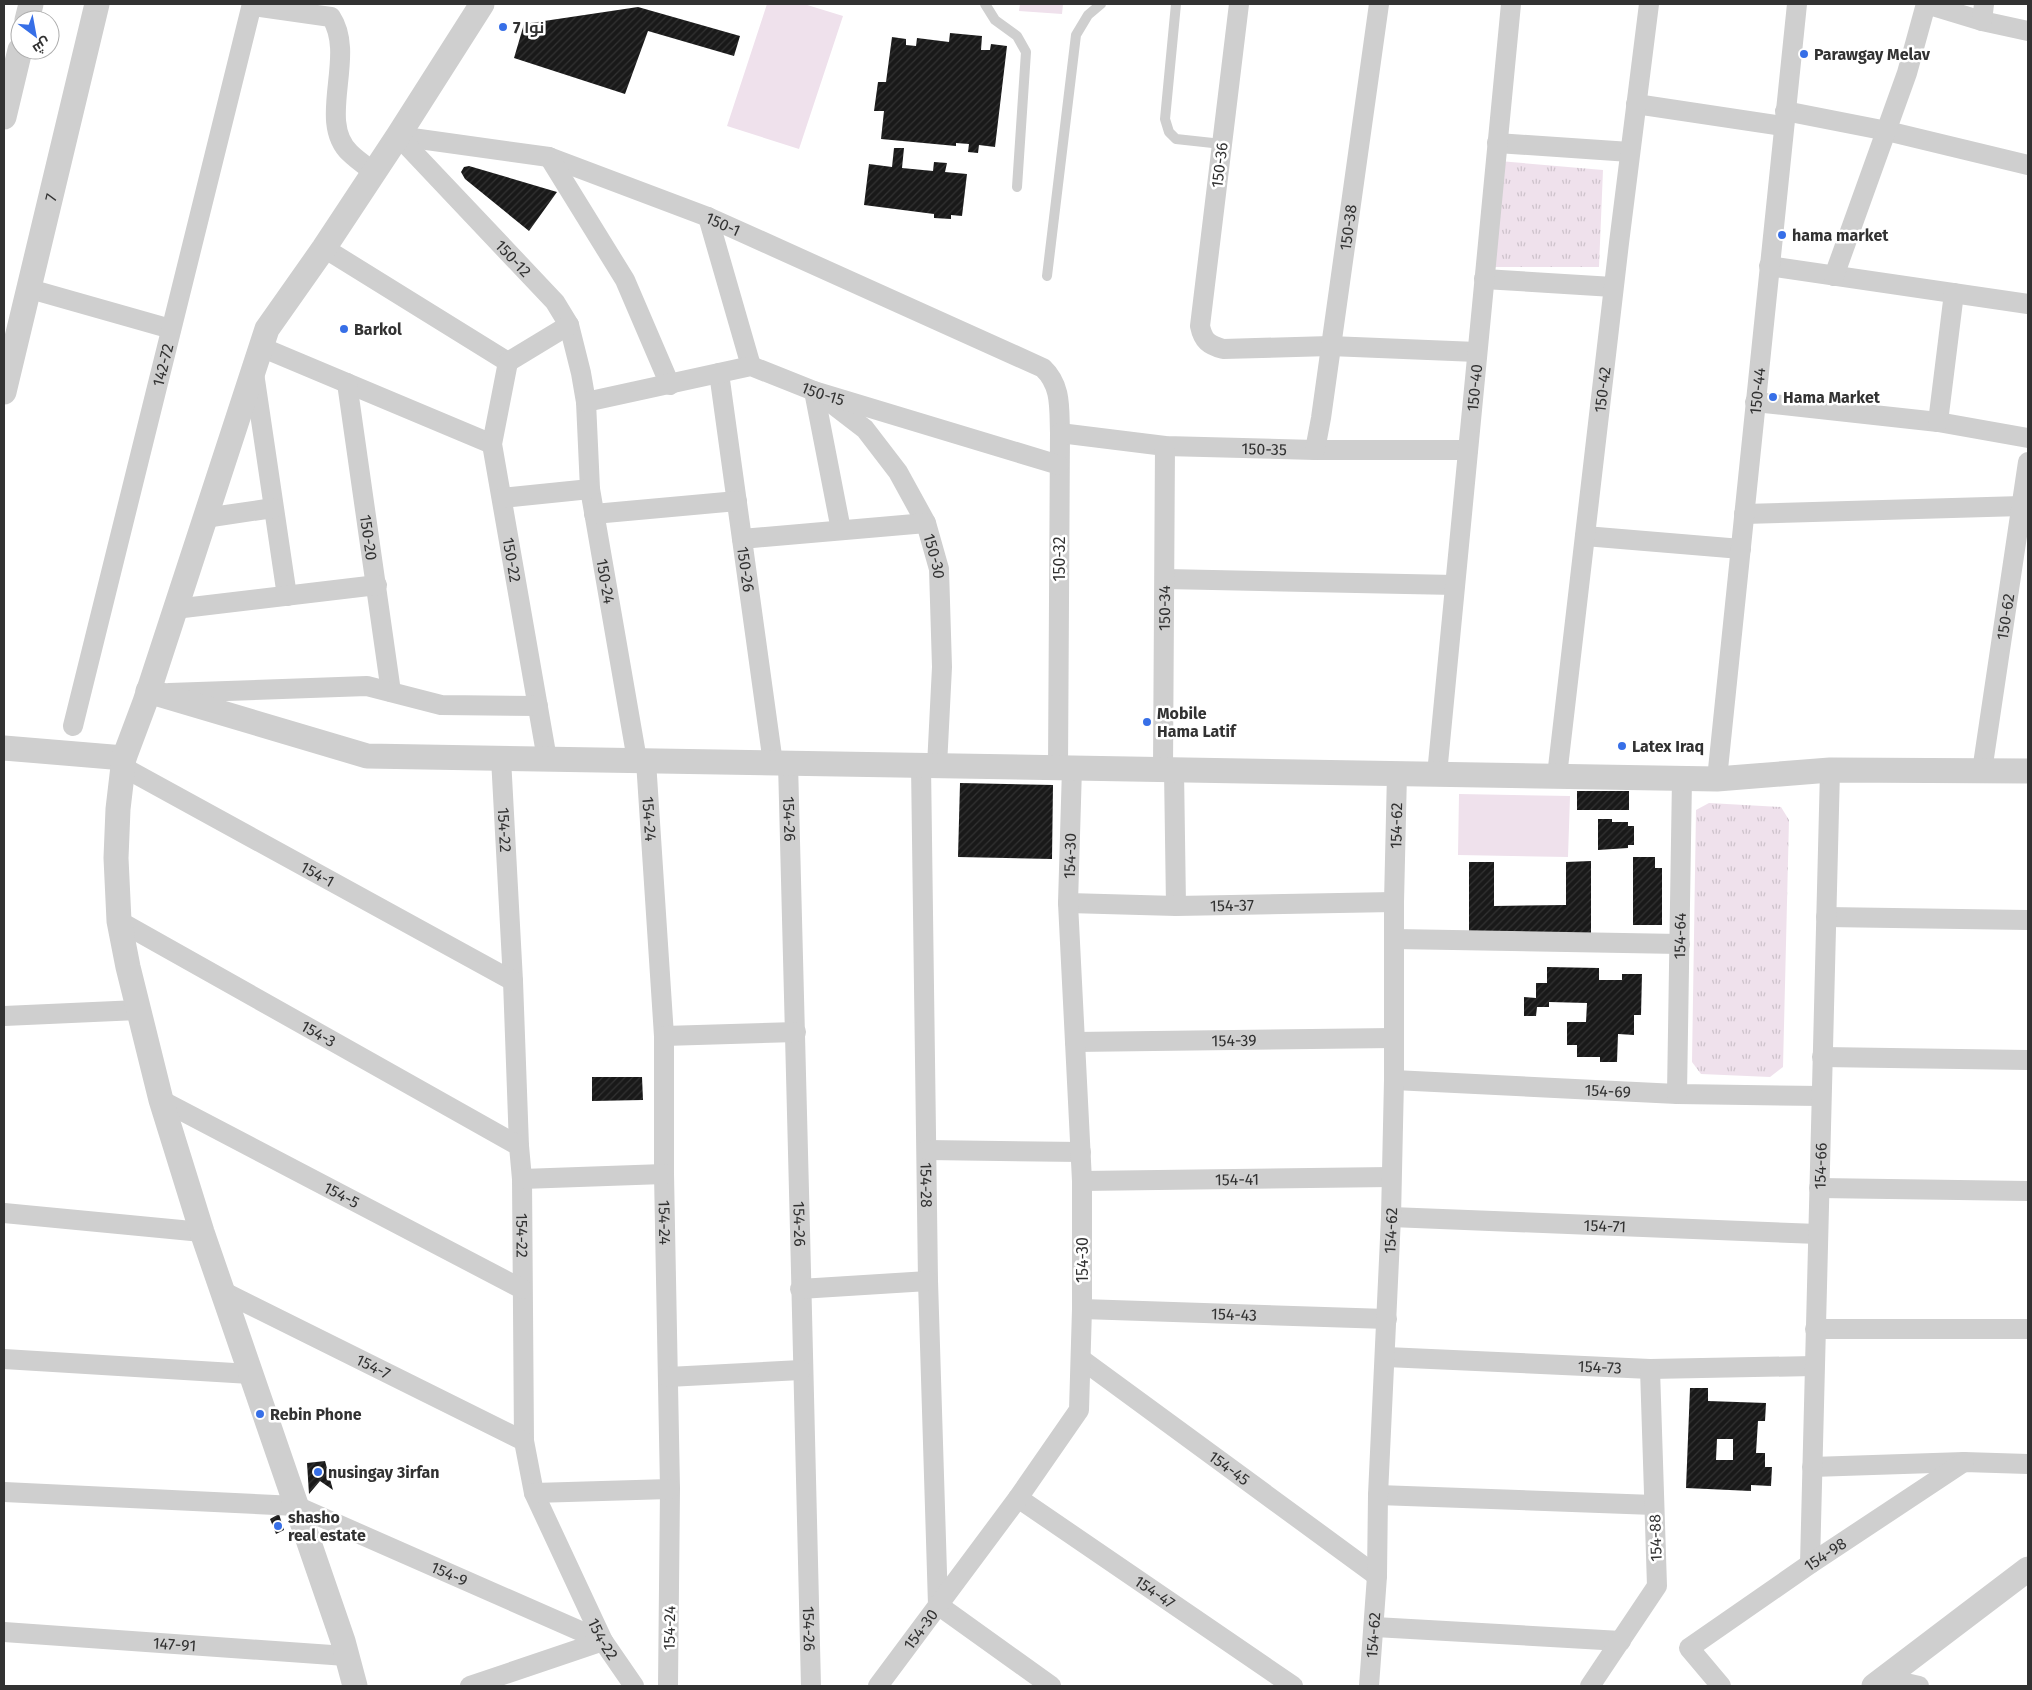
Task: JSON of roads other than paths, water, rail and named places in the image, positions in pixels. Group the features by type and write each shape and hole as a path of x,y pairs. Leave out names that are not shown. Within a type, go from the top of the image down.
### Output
{"street":[{"name":"7","path":"4,392 97,4"},
{"path":"355,1686 296,1506 202,1232 161,1100 138,1010 119,921 116,858 118,809 124,763 154,692 175,609 267,329 324,248 482,4"},
{"name":"150-36","path":"1239,4 1200,326 1204,341 1223,349 1330,346"},
{"name":"150-38","path":"1315,450 1380,4"},
{"name":"150-40","path":"1437,774 1511,4"},
{"name":"150-42","path":"1557,776 1584,536 1649,4"},
{"name":"150-44","path":"1717,779 1797,4"},
{"path":"1834,276 1907,73 1926,4 1983,13 2028,31"},
{"path":"252,5 331,17 338,27 341,42 336,124 342,142 349,152 374,172"},
{"name":"142-72","path":"73,726 252,5"},
{"path":"4,117 18,60"},
{"path":"1636,104 1887,131 2028,165"},
{"name":"150-1","path":"398,136 548,157 708,217 1031,362"},
{"name":"150-12","path":"398,136 555,302 569,325 586,402"},
{"path":"1498,143 1630,152"},
{"path":"548,157 625,280 670,385"},
{"path":"586,402 751,366 708,217"},
{"path":"324,248 508,362 569,325"},
{"path":"1769,266 2028,304"},
{"path":"1484,279 1614,287"},
{"path":"30,289 171,329"},
{"path":"1938,422 1954,293"},
{"path":"1330,346 1477,352"},
{"path":"261,347 492,444"},
{"name":"150-22","path":"508,362 492,444 547,759"},
{"name":"150-32","path":"1031,362 1043,368 1055,383 1058,392 1065,768"},
{"name":"150-15","path":"751,366 814,390 1059,465"},
{"path":"253,370 287,596"},
{"name":"150-26","path":"720,373 742,539 781,763"},
{"name":"150-20","path":"347,384 391,692"},
{"path":"814,390 841,530"},
{"name":"150-30","path":"814,390 865,429 898,472 926,523 939,569 942,667 929,765"},
{"name":"150-24","path":"586,402 590,489 641,760"},
{"path":"1755,402 1938,422 2028,438"},
{"name":"150-35","path":"1060,433 1165,446 1315,450 1468,450"},
{"name":"150-34","path":"1165,446 1168,770 1176,906"},
{"name":"150-62","path":"1982,771 2028,462"},
{"path":"502,498 590,489"},
{"path":"594,514 737,501"},
{"path":"1744,514 2022,506"},
{"path":"204,518 273,508"},
{"path":"742,539 926,523"},
{"path":"1584,536 1740,550"},
{"path":"1165,579 1455,585"},
{"path":"175,609 377,585"},
{"path":"154,692 367,686 440,705 538,706"},
{"path":"154,692 367,756 1717,779 1830,770 2028,771"},
{"path":"4,748 124,763"},
{"name":"154-22","path":"501,758 522,1179 524,1441 534,1493 603,1641 634,1686"},
{"name":"154-24","path":"641,760 664,1036 664,1174 670,1489 668,1686"},
{"name":"154-1","path":"124,763 513,981"},
{"name":"154-26","path":"781,763 796,1032 801,1370 811,1686"},
{"name":"154-28","path":"929,765 928,1281 938,1605"},
{"name":"154-30","path":"878,1686 1018,1498 1079,1410 1082,1309 1082,1181 1068,903 1065,768"},
{"name":"154-66","path":"1810,1564 1830,770"},
{"name":"154-62","path":"1369,1686 1375,1627 1378,1495 1386,1357 1391,1216 1394,1080 1394,902 1398,774"},
{"name":"154-64","path":"1677,1094 1682,778"},
{"name":"154-37","path":"1068,903 1176,906 1394,902"},
{"path":"1826,917 2028,920"},
{"name":"154-3","path":"119,921 519,1146"},
{"path":"1394,939 1680,944"},
{"path":"4,1016 138,1010"},
{"path":"664,1036 796,1032"},
{"name":"154-39","path":"1076,1042 1393,1038"},
{"path":"1822,1057 2028,1060"},
{"name":"154-69","path":"1394,1080 1677,1094 1821,1096"},
{"name":"154-5","path":"161,1100 522,1289"},
{"path":"927,1150 1081,1152"},
{"path":"522,1179 664,1174"},
{"name":"154-41","path":"1082,1181 1391,1177"},
{"path":"1819,1188 2028,1191"},
{"path":"4,1213 202,1232"},
{"name":"154-71","path":"1391,1216 1818,1234"},
{"path":"800,1289 928,1281"},
{"name":"154-7","path":"222,1291 524,1441"},
{"name":"154-43","path":"1082,1309 1387,1319"},
{"path":"1815,1329 2028,1329"},
{"name":"154-73","path":"1386,1357 1650,1369 1814,1366"},
{"path":"4,1359 250,1374"},
{"name":"154-45","path":"1081,1359 1377,1576"},
{"name":"154-88","path":"1590,1686 1657,1586 1650,1369"},
{"path":"668,1377 801,1370"},
{"path":"1079,1410 1104,1376"},
{"path":"1812,1467 1964,1462 2028,1464"},
{"name":"154-98","path":"1721,1686 1689,1648 1810,1564 1964,1462"},
{"path":"534,1493 670,1489"},
{"path":"4,1492 296,1506"},
{"path":"1378,1495 1654,1505"},
{"name":"154-47","path":"1018,1498 1293,1686"},
{"name":"154-9","path":"296,1506 603,1641"},
{"path":"1879,1682 2025,1574"},
{"path":"938,1605 1051,1686"},
{"path":"1375,1627 1621,1641"},
{"name":"147-91","path":"4,1632 346,1656"},
{"path":"470,1686 603,1641"},
{"path":"1879,1682 1919,1686"}],"lane":[{"path":"985,4 995,20 1017,36 1026,52 1017,187"},
{"path":"1047,276 1076,35 1088,15 1101,4"},
{"path":"1176,4 1164,119 1169,132 1176,140 1222,144"}],"place":[{"name":"نوا 7","path":"503,27"},
{"name":"Parawgay Melav","path":"1804,54"},
{"name":"hama market","path":"1782,235"},
{"name":"Barkol","path":"344,329"},
{"name":"Hama Market","path":"1773,397"},
{"name":"Mobile Hama Latif","path":"1147,722"},
{"name":"Latex Iraq","path":"1622,746"},
{"name":"Rebin Phone","path":"260,1414"},
{"name":"nusingay 3irfan","path":"318,1472"},
{"name":"shasho real estate","path":"278,1526"}]}
